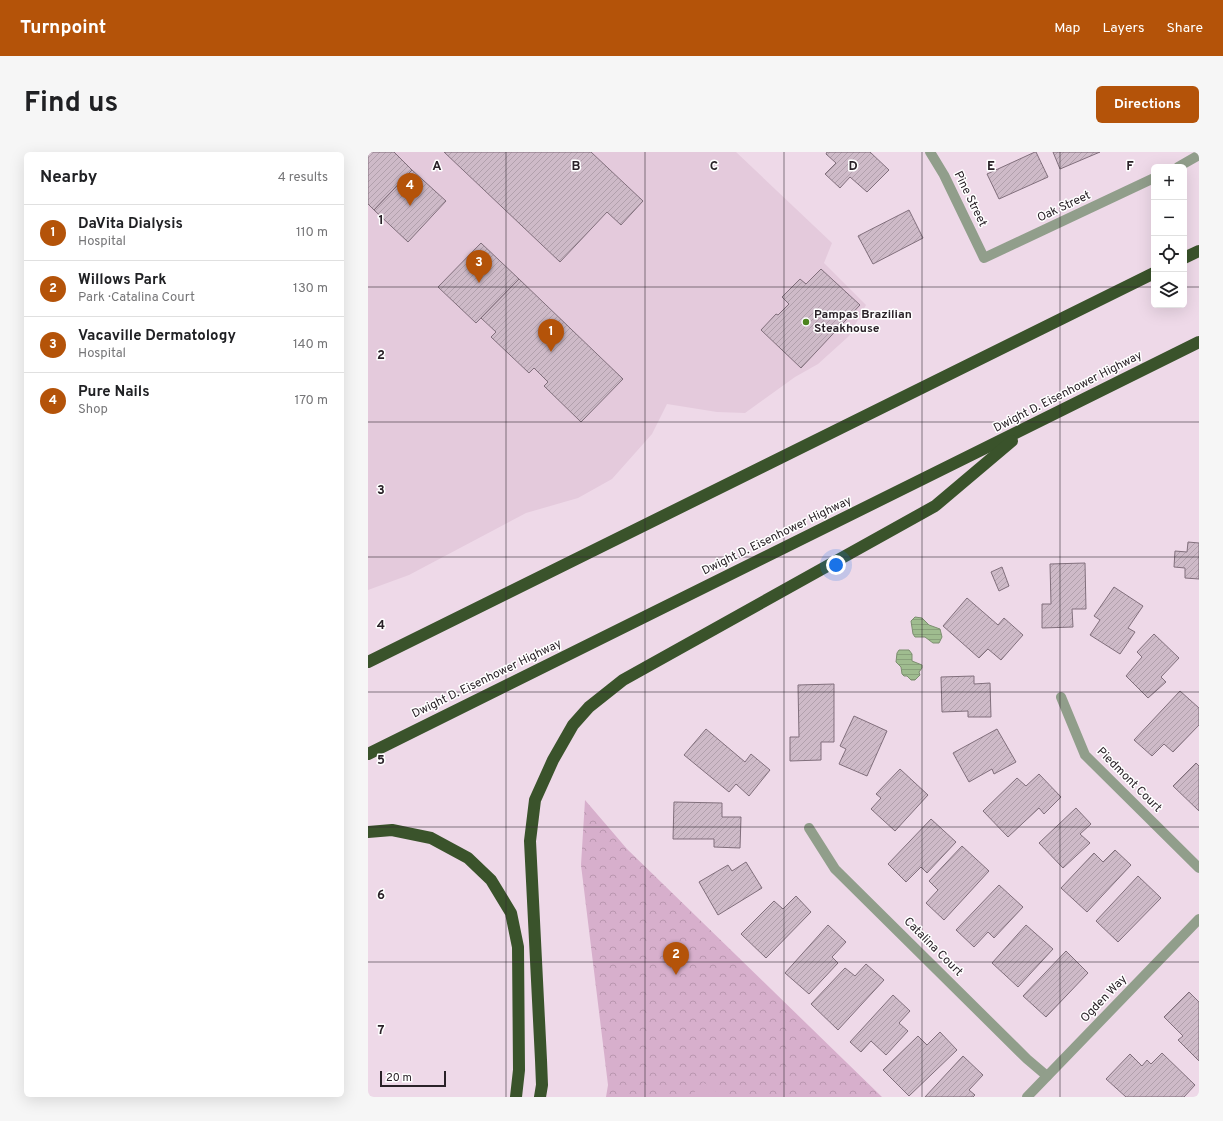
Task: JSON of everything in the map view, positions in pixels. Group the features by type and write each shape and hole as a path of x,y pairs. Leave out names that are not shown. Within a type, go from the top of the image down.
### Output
{"highway":[{"path":"1187,257 1199,251"},
{"path":"368,662 1151,274"},
{"name":"Dwight D. Eisenhower Highway","path":"368,754 1199,342"},
{"path":"540,1097 542,1085 530,841 535,800 553,760 573,725 589,707 623,680 935,506 1026,429"},
{"path":"368,832 392,830 431,838 468,858 491,880 511,913 518,947 519,1070 516,1097"}],"street":[{"name":"Pine Street","path":"930,152 944,175 984,258"},
{"path":"1184,164 1195,158"},
{"name":"Oak Street","path":"984,258 1151,179"},
{"name":"Piedmont Court","path":"1061,697 1085,755 1199,868"},
{"name":"Catalina Court","path":"809,828 835,869 1027,1059 1047,1076"},
{"name":"Ogden Way","path":"1027,1097 1199,919"}],"shaded area":[{"path":"368,152 736,152 832,243 824,263 866,305 849,336 818,364 795,377 745,413 717,412 667,404 652,434 612,479 578,498 526,513 409,575 368,590"},
{"path":"915,617 922,618 929,625 940,629 942,637 939,643 933,643 925,637 915,637 913,634 911,621"},
{"path":"899,650 909,650 912,654 912,661 922,665 919,672 920,675 915,680 911,680 902,674 901,667 896,662 897,653"}],"green space":[{"path":"585,800 627,849 882,1097 606,1097 608,1085 581,865"},
{"path":"703,1082 723,1097 690,1097"}],"building":[{"path":"368,152 394,152 412,170 374,210 368,204"},
{"path":"444,152 591,152 643,201 621,225 607,212 560,262"},
{"path":"827,152 870,152 889,170 867,192 850,177 840,188 825,174 836,163 826,154"},
{"path":"1035,152 1048,177 999,199 987,174"},
{"path":"1053,152 1100,152 1060,169"},
{"path":"412,170 446,201 408,242 374,210"},
{"path":"909,210 923,238 873,264 858,236"},
{"path":"481,243 519,279 476,323 438,287"},
{"name":"Pampas Brazilian Steakhouse","path":"821,269 860,305 801,368 761,330 776,314 778,315 789,304 782,297 800,279 806,284"},
{"path":"519,279 623,379 581,422 544,386 548,382 534,368 529,373 491,337 496,332 481,318"},
{"path":"1188,542 1199,543 1199,579 1185,578 1185,568 1174,567 1175,551 1187,552"},
{"path":"1085,563 1086,609 1072,609 1073,627 1042,628 1042,604 1051,604 1050,564"},
{"path":"1002,567 1009,586 999,591 991,572"},
{"path":"1114,587 1143,606 1128,628 1135,632 1120,654 1090,635 1100,620 1094,616"},
{"path":"967,598 998,625 1004,618 1023,635 1001,660 988,649 979,658 943,626"},
{"path":"1154,634 1179,658 1161,677 1166,682 1148,698 1126,676 1142,657 1137,652"},
{"path":"974,676 974,684 990,683 991,717 968,717 968,711 942,712 941,677"},
{"path":"834,684 834,742 821,742 821,760 790,761 790,737 799,737 798,685"},
{"path":"1180,691 1199,708 1199,725 1173,752 1164,744 1152,756 1134,740"},
{"path":"854,716 887,731 867,776 839,764 846,749 840,746"},
{"path":"706,729 745,762 751,754 770,770 749,796 736,784 729,792 684,755"},
{"path":"997,729 1016,762 994,774 992,769 969,782 953,753"},
{"path":"1196,763 1199,766 1199,811 1173,786"},
{"path":"900,769 928,795 895,831 871,809 881,798 876,794"},
{"path":"1039,774 1061,797 1044,814 1039,808 1008,837 983,811 1017,778 1026,786"},
{"path":"674,802 722,803 722,817 741,817 740,848 714,847 714,839 673,839"},
{"path":"1076,808 1091,824 1080,834 1090,843 1063,868 1039,843"},
{"path":"931,819 956,842 927,873 921,867 906,882 888,864"},
{"path":"962,846 989,871 944,920 926,903 938,890 929,881"},
{"path":"1115,850 1131,865 1087,912 1061,888 1094,853 1103,862"},
{"path":"746,862 762,888 718,915 699,882 728,865 732,871"},
{"path":"1138,876 1161,898 1118,942 1096,921"},
{"path":"999,885 1023,907 994,938 988,932 974,947 956,930"},
{"path":"796,896 811,912 766,958 741,934 774,901 783,909"},
{"path":"828,925 846,942 832,957 838,963 809,994 785,973"},
{"path":"1026,925 1053,949 1018,987 992,963"},
{"path":"1066,951 1088,973 1046,1017 1023,996"},
{"path":"866,964 884,980 838,1030 811,1004 845,968 855,976"},
{"path":"1189,992 1199,1002 1199,1061 1178,1040 1183,1036 1164,1017"},
{"path":"893,995 910,1011 899,1023 908,1031 886,1055 871,1041 861,1052 850,1042"},
{"path":"940,1032 957,1050 909,1096 883,1070 918,1036 927,1045"},
{"path":"1162,1053 1195,1085 1184,1097 1126,1097 1106,1079 1130,1054 1142,1066 1147,1060 1151,1064"},
{"path":"963,1056 983,1075 969,1090 975,1095 973,1097 925,1097"}],"place":[{"name":"Pure Nails","path":"410,206"},
{"name":"Vacaville Dermatology","path":"479,283"},
{"name":"Pampas Brazilian Steakhouse","path":"806,322"},
{"name":"DaVita Dialysis","path":"551,352"},
{"name":"Willows Park","path":"676,975"}]}
